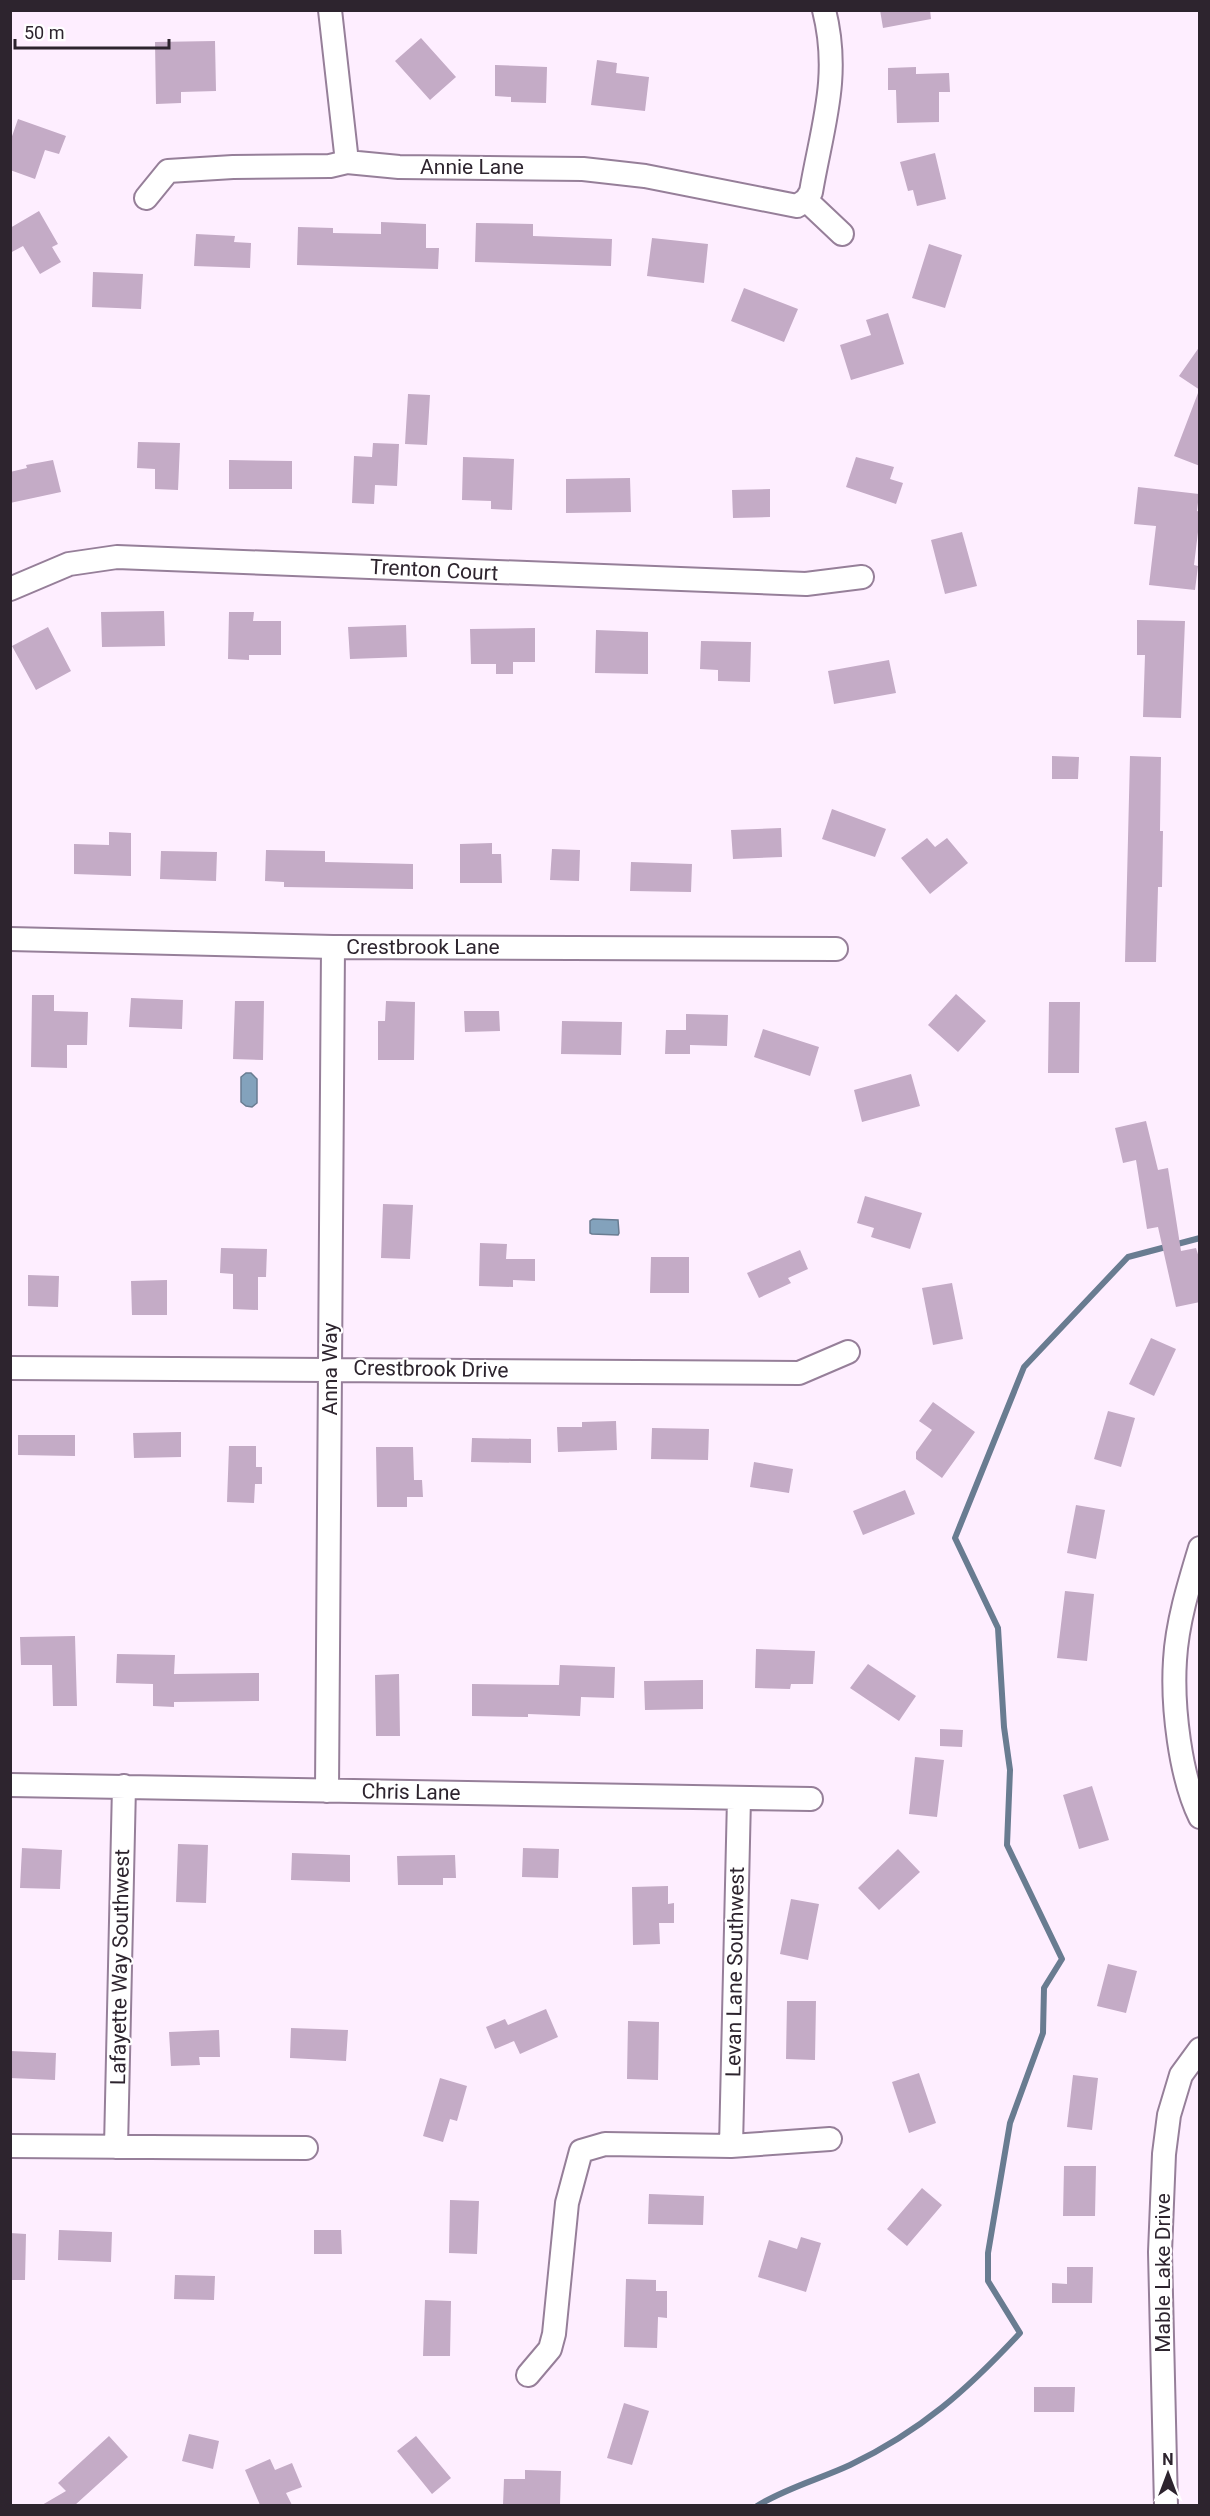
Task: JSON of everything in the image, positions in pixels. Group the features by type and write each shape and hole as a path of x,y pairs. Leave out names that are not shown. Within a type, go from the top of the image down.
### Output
{"street":[{"path":"330,10 347,162"},
{"path":"824,10 829,36 831,78 828,112 811,192 806,200 842,234"},
{"name":"Annie Lane","path":"146,198 168,171 201,168 330,166 347,162 399,167 583,170 645,176 791,206 797,206 806,200"},
{"name":"Trenton Court","path":"10,590 69,564 117,557 806,584 862,577"},
{"name":"Crestbrook Lane","path":"10,939 333,947 836,949"},
{"name":"Anna Way","path":"327,1791 333,947"},
{"name":"Crestbrook Drive","path":"10,1368 330,1368 799,1373 848,1352"},
{"path":"1200,1548 1188,1588 1175,1659 1178,1740 1194,1807 1200,1817"},
{"name":"Chris Lane","path":"10,1785 811,1799"},
{"name":"Lafayette Way Southwest","path":"116,2147 124,1786"},
{"name":"Levan Lane Southwest","path":"731,2146 740,1798"},
{"name":"Mable Lake Drive","path":"1166,2505 1161,2252 1164,2154 1169,2115 1181,2075 1200,2049"},
{"path":"528,2375 550,2349 554,2334 567,2203 581,2151 605,2144 731,2146 830,2139"},
{"path":"10,2146 306,2148"}],"water":[{"path":"246,1073 251,1073 257,1079 257,1103 252,1107 241,1102 241,1077"},
{"path":"593,1219 618,1220 618,1235 590,1233 590,1221"}],"building":[{"path":"880,10 930,10 931,19 883,28"},
{"path":"421,38 456,77 430,100 395,61"},
{"path":"215,41 216,91 181,92 181,103 156,104 155,42"},
{"path":"597,60 617,63 616,73 649,77 645,111 591,105"},
{"path":"495,65 547,67 546,103 511,102 511,97 495,96"},
{"path":"916,67 916,74 949,73 950,92 939,92 939,122 897,123 896,90 888,90 888,68"},
{"path":"18,119 66,136 59,154 45,150 35,179 10,170 10,142"},
{"path":"935,153 946,199 917,206 913,190 908,191 900,162"},
{"path":"39,211 58,244 52,247 61,262 40,274 23,246 10,253 10,228"},
{"path":"381,222 426,224 426,248 439,248 438,269 297,265 298,227 333,228 333,233 381,234"},
{"path":"476,223 533,224 533,236 612,239 611,266 475,262"},
{"path":"196,234 235,236 234,242 251,243 250,268 194,266"},
{"path":"652,238 708,244 704,283 647,276"},
{"path":"929,244 962,255 945,308 912,298"},
{"path":"93,272 143,274 141,309 92,307"},
{"path":"744,288 798,309 784,342 731,321"},
{"path":"888,313 904,364 851,380 840,345 871,335 866,320"},
{"path":"1200,346 1200,390 1179,376"},
{"path":"1198,393 1200,393 1200,466 1174,456"},
{"path":"408,394 430,395 427,445 405,444"},
{"path":"138,442 180,443 178,490 155,489 155,469 137,468"},
{"path":"373,443 399,444 397,486 375,485 374,504 352,503 354,456 372,457"},
{"path":"463,457 514,459 512,510 491,509 491,501 462,500"},
{"path":"856,457 894,467 890,479 903,483 896,504 846,487"},
{"path":"53,460 61,492 10,503 10,472 27,468 26,465"},
{"path":"229,460 292,461 292,489 229,489"},
{"path":"630,478 631,512 566,513 566,479"},
{"path":"1138,487 1199,494 1197,511 1200,512 1200,532 1198,532 1194,565 1198,566 1195,590 1149,585 1156,526 1134,524"},
{"path":"770,489 770,517 733,518 732,490"},
{"path":"962,532 977,586 945,594 931,540"},
{"path":"164,611 165,646 102,647 101,612"},
{"path":"229,612 254,612 253,621 281,621 281,655 249,655 249,660 228,659"},
{"path":"1137,620 1185,621 1181,718 1143,717 1145,655 1137,655"},
{"path":"406,625 407,657 350,659 348,627"},
{"path":"48,627 71,671 36,690 12,646"},
{"path":"535,628 535,662 513,662 513,674 496,674 496,664 471,664 470,629"},
{"path":"596,630 648,632 648,674 595,673"},
{"path":"701,641 751,642 750,682 718,681 718,670 700,669"},
{"path":"889,660 896,693 834,704 828,671"},
{"path":"1052,756 1079,757 1078,779 1052,779"},
{"path":"1130,756 1161,757 1162,887 1158,887 1156,962 1125,962"},
{"path":"832,809 886,829 875,857 822,839"},
{"path":"781,828 782,857 733,859 731,830"},
{"path":"109,832 131,833 131,876 74,874 74,844 109,845"},
{"path":"927,838 935,847 947,838 968,863 930,894 901,858"},
{"path":"492,843 492,854 501,854 502,883 460,883 460,844"},
{"path":"552,849 580,850 579,881 550,880"},
{"path":"266,850 325,851 325,862 413,864 413,889 284,887 284,882 265,881"},
{"path":"161,851 217,852 216,881 160,879"},
{"path":"631,862 692,864 691,892 630,891"},
{"path":"956,994 986,1021 958,1052 928,1025"},
{"path":"32,995 54,995 54,1011 88,1012 87,1045 67,1045 67,1068 31,1067"},
{"path":"131,998 183,1000 182,1029 129,1027"},
{"path":"235,1001 264,1001 263,1060 233,1059"},
{"path":"386,1001 415,1002 414,1060 378,1060 378,1021 385,1021"},
{"path":"1049,1002 1080,1002 1079,1073 1048,1073"},
{"path":"464,1011 499,1011 500,1031 465,1032"},
{"path":"686,1014 728,1015 727,1046 690,1045 690,1054 665,1054 666,1030 686,1030"},
{"path":"562,1021 622,1022 621,1055 561,1054"},
{"path":"763,1029 819,1047 810,1076 754,1057"},
{"path":"911,1074 920,1106 862,1122 854,1090"},
{"path":"1146,1121 1158,1170 1168,1168 1181,1251 1196,1248 1200,1261 1200,1302 1176,1307 1158,1227 1147,1229 1136,1160 1123,1163 1115,1128"},
{"path":"865,1196 922,1213 910,1249 871,1237 874,1228 857,1223"},
{"path":"383,1204 413,1205 410,1259 381,1258"},
{"path":"480,1243 507,1244 506,1259 535,1259 535,1281 513,1280 513,1287 479,1286"},
{"path":"221,1248 267,1249 266,1277 258,1277 258,1310 233,1309 233,1274 220,1273"},
{"path":"800,1250 808,1269 788,1278 791,1283 759,1298 747,1273"},
{"path":"651,1257 689,1257 689,1293 650,1293"},
{"path":"28,1275 59,1276 58,1307 28,1306"},
{"path":"167,1280 167,1315 132,1315 131,1281"},
{"path":"952,1283 963,1339 933,1345 922,1288"},
{"path":"1151,1338 1176,1349 1154,1396 1129,1384"},
{"path":"933,1402 975,1432 942,1478 916,1459 916,1452 932,1430 919,1421"},
{"path":"1108,1411 1135,1418 1121,1467 1094,1459"},
{"path":"616,1421 617,1450 558,1452 557,1427 582,1427 582,1422"},
{"path":"652,1428 709,1429 708,1460 651,1459"},
{"path":"181,1432 181,1457 134,1458 133,1433"},
{"path":"18,1435 75,1435 75,1456 18,1455"},
{"path":"472,1438 531,1439 531,1463 471,1462"},
{"path":"229,1446 256,1446 256,1467 262,1467 262,1484 255,1484 254,1503 227,1502"},
{"path":"376,1447 413,1447 414,1480 422,1480 423,1497 407,1497 407,1507 377,1507"},
{"path":"754,1462 793,1469 789,1493 750,1487"},
{"path":"905,1490 915,1514 863,1535 853,1511"},
{"path":"1076,1505 1105,1510 1096,1559 1067,1553"},
{"path":"1065,1591 1094,1594 1087,1661 1057,1658"},
{"path":"75,1636 77,1706 53,1706 52,1665 21,1665 20,1637"},
{"path":"756,1649 815,1651 813,1684 791,1684 790,1689 755,1688"},
{"path":"117,1654 175,1655 174,1674 259,1673 259,1701 174,1702 174,1707 153,1706 153,1684 116,1683"},
{"path":"868,1664 916,1696 899,1721 850,1688"},
{"path":"560,1665 615,1667 614,1698 581,1697 580,1716 528,1714 528,1717 472,1716 472,1684 559,1685"},
{"path":"399,1674 400,1736 376,1736 375,1675"},
{"path":"703,1680 703,1709 645,1710 644,1681"},
{"path":"940,1729 963,1730 962,1747 940,1746"},
{"path":"915,1757 944,1760 937,1817 909,1814"},
{"path":"1092,1786 1109,1840 1079,1849 1063,1795"},
{"path":"178,1844 208,1845 206,1903 176,1902"},
{"path":"22,1848 62,1850 60,1889 20,1888"},
{"path":"523,1848 559,1849 558,1878 522,1877"},
{"path":"898,1849 920,1872 879,1910 858,1888"},
{"path":"292,1853 350,1855 350,1882 291,1880"},
{"path":"455,1855 456,1878 443,1878 443,1885 398,1885 397,1856"},
{"path":"668,1886 668,1904 674,1903 674,1923 659,1923 660,1944 633,1945 632,1887"},
{"path":"791,1899 819,1904 808,1960 780,1954"},
{"path":"1108,1964 1137,1971 1126,2013 1097,2006"},
{"path":"787,2001 816,2001 815,2060 786,2059"},
{"path":"546,2009 558,2037 520,2054 514,2041 495,2049 486,2027 505,2019 508,2025"},
{"path":"628,2021 659,2022 658,2080 627,2079"},
{"path":"291,2028 348,2030 346,2061 290,2058"},
{"path":"219,2030 220,2057 199,2057 200,2065 171,2066 169,2032"},
{"path":"10,2051 56,2053 55,2080 10,2078"},
{"path":"919,2073 936,2123 909,2133 892,2082"},
{"path":"1073,2075 1098,2078 1092,2130 1067,2127"},
{"path":"440,2078 467,2086 457,2121 450,2119 443,2142 423,2136"},
{"path":"1064,2166 1096,2166 1095,2216 1063,2216"},
{"path":"922,2188 942,2205 907,2246 887,2229"},
{"path":"649,2194 704,2196 703,2225 648,2224"},
{"path":"450,2200 479,2201 477,2254 449,2253"},
{"path":"59,2230 112,2232 111,2262 58,2260"},
{"path":"314,2230 341,2230 342,2254 314,2254"},
{"path":"10,2233 26,2234 25,2280 10,2280"},
{"path":"801,2237 821,2243 806,2292 758,2277 769,2240 797,2249"},
{"path":"1067,2267 1093,2267 1092,2303 1052,2303 1052,2283 1067,2284"},
{"path":"175,2275 215,2276 214,2300 174,2299"},
{"path":"626,2279 656,2280 656,2291 667,2291 667,2318 658,2317 657,2348 624,2347"},
{"path":"425,2300 451,2301 450,2356 423,2356"},
{"path":"1034,2387 1075,2387 1074,2412 1034,2412"},
{"path":"624,2403 649,2411 632,2465 607,2458"},
{"path":"189,2434 219,2441 213,2469 182,2461"},
{"path":"109,2436 128,2457 75,2505 42,2505 66,2491 58,2483"},
{"path":"416,2436 451,2478 432,2494 397,2451"},
{"path":"270,2459 275,2470 292,2463 302,2487 286,2493 292,2505 260,2505 245,2470"},
{"path":"525,2470 561,2471 560,2505 503,2505 504,2479 525,2479"}],"waterway":[{"path":"757,2506 850,2465 899,2438 962,2391 1020,2333 988,2281 988,2253 1010,2123 1043,2033 1044,1988 1062,1959 1007,1845 1010,1770 1004,1727 998,1628 955,1538 1024,1367 1128,1257 1200,1238"}]}
